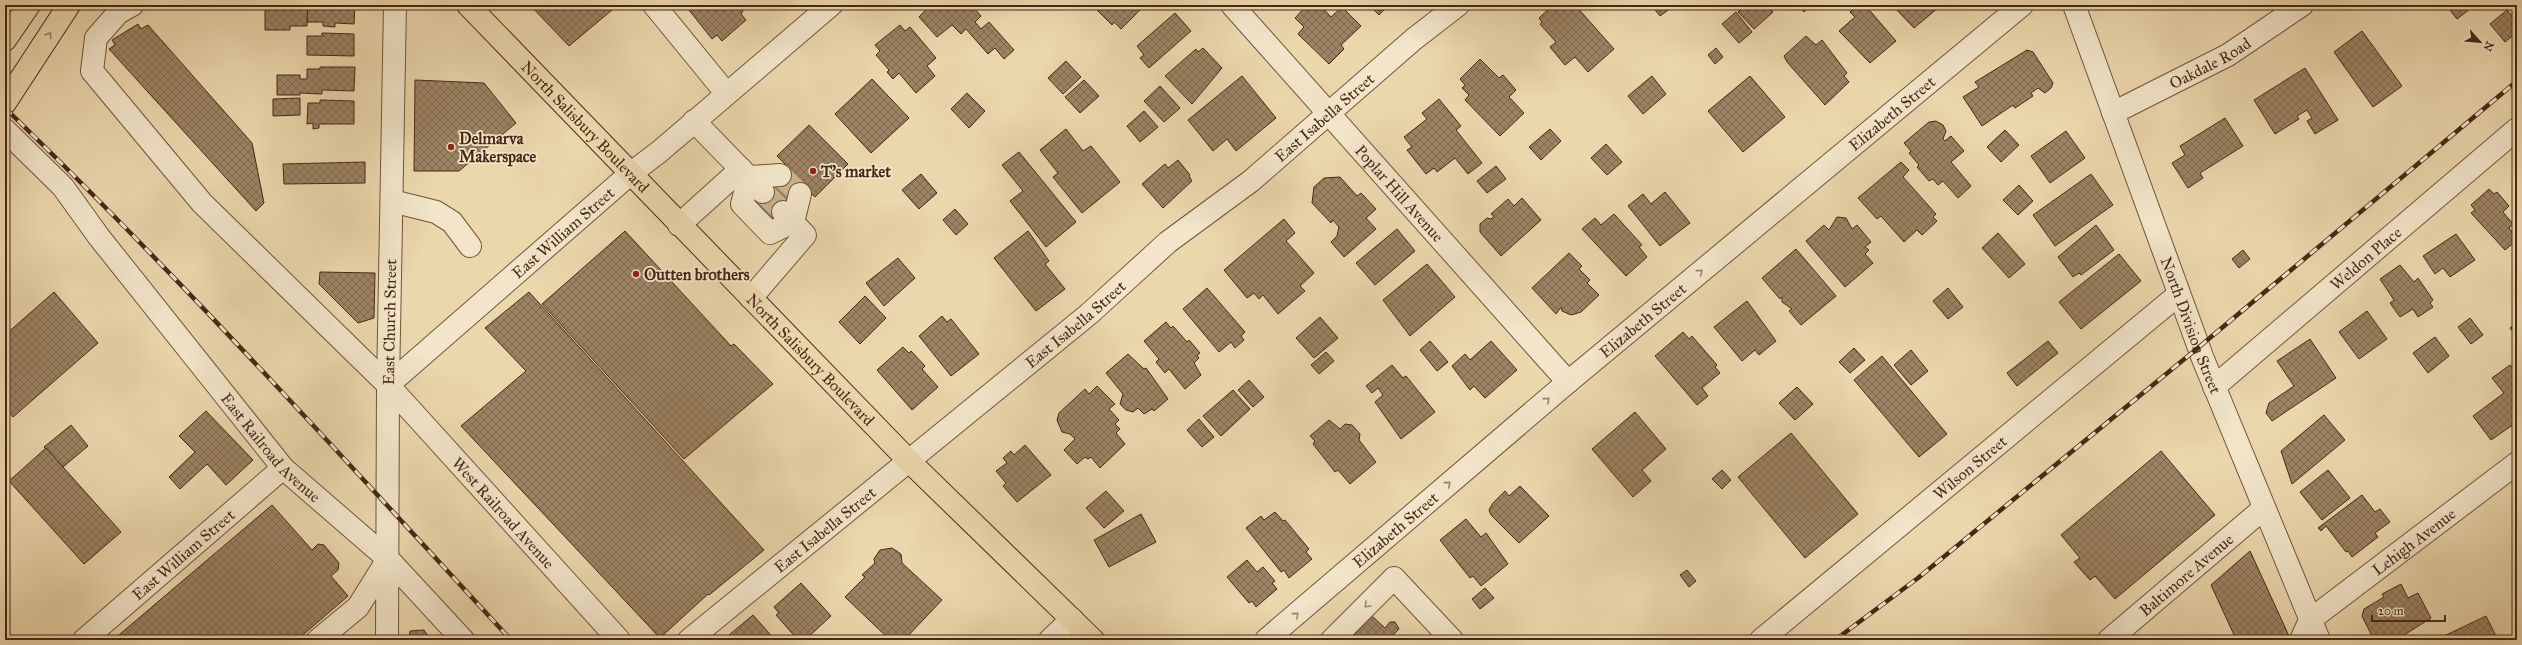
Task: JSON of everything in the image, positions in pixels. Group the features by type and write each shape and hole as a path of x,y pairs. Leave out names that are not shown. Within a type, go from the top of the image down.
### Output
{"main road":[{"path":"5,40 29,5"},
{"path":"5,103 69,5"},
{"name":"North Salisbury Boulevard","path":"468,5 679,225 908,460 1093,640"}],"street":[{"name":"West Railroad Avenue","path":"132,5 118,13 96,38 92,71 202,203 388,385 619,640"},
{"name":"East Church Street","path":"387,640 388,385 395,5"},
{"path":"654,5 726,93"},
{"name":"East William Street","path":"388,385 630,174 830,5"},
{"name":"Poplar Hill Avenue","path":"1232,5 1330,112 1568,382"},
{"name":"East Isabella Street","path":"689,640 1089,314 1168,242 1251,181 1414,39 1458,5"},
{"name":"Elizabeth Street","path":"1266,640 1568,382 2022,5"},
{"name":"North Division Street","path":"2074,5 2178,294 2263,509 2319,640"},
{"name":"Oakdale Road","path":"2113,114 2228,55 2302,5"},
{"path":"694,121 751,180"},
{"name":"Weldon Place","path":"2214,387 2517,129"},
{"name":"East Railroad Avenue","path":"9,134 63,188 99,236 283,468 388,559 463,640"},
{"path":"679,225 751,180 780,176"},
{"path":"751,180 742,204 770,233 788,217 800,194"},
{"path":"392,201 436,212 452,222 470,246"},
{"path":"751,298 805,235 788,217"},
{"name":"Wilson Street","path":"1761,640 2178,294"},
{"name":"Lehigh Avenue","path":"2310,620 2517,463"},
{"name":"East William Street","path":"84,640 283,468"},
{"name":"Baltimore Avenue","path":"2109,640 2263,509"},
{"path":"318,640 358,607 388,559"},
{"path":"1332,640 1394,578 1452,640"},
{"path":"1050,640 1072,619"},
{"path":"2301,640 2310,620"}],"building":[{"path":"265,5 308,5 307,26 290,26 290,30 265,30"},
{"path":"308,5 355,5 354,24 335,23 335,27 323,26 323,22 307,22"},
{"path":"530,5 618,5 569,46"},
{"path":"685,5 738,5 743,11 741,14 746,20 722,41 717,35 712,39"},
{"path":"930,5 971,5 981,16 975,22 981,29 989,22 1014,50 1004,59 995,48 988,54 966,29 961,34 952,25 937,37 919,17"},
{"path":"1101,5 1145,5 1121,29 1114,22 1112,25 1096,9"},
{"path":"1307,5 1320,5 1331,17 1342,7 1361,26 1341,45 1344,49 1329,64 1298,34 1304,27 1295,18"},
{"path":"1369,5 1389,5 1379,15"},
{"path":"1553,5 1575,5 1614,49 1588,72 1575,57 1565,65 1550,47 1556,42 1540,24 1542,22 1539,18"},
{"path":"1651,5 1675,5 1660,16"},
{"path":"1745,5 1766,5 1773,12 1754,29 1738,12"},
{"path":"1798,5 1811,5 1804,12"},
{"path":"1859,5 1865,5 1896,41 1870,63 1839,31 1855,17 1850,12"},
{"path":"1892,5 1936,5 1938,8 1914,28"},
{"path":"2446,5 2475,5 2457,19"},
{"path":"2507,10 2517,22 2517,32 2505,42 2490,24"},
{"path":"1736,12 1752,32 1739,43 1722,24"},
{"path":"1175,13 1191,31 1149,68 1140,58 1144,55 1137,46"},
{"path":"138,24 141,29 148,25 252,143 264,203 256,211 109,49 115,45 112,40"},
{"path":"900,25 905,31 910,27 936,58 927,66 935,76 916,93 899,73 893,79 887,72 889,70 876,55 880,51 875,45"},
{"path":"2362,31 2402,86 2373,107 2334,52"},
{"path":"322,33 354,34 354,56 307,55 307,36 322,36"},
{"path":"1806,36 1816,45 1822,40 1847,73 1844,76 1849,82 1825,105 1787,62 1784,56"},
{"path":"1203,48 1222,68 1192,104 1165,76 1196,49 1198,52"},
{"path":"1716,48 1723,57 1715,64 1708,55"},
{"path":"2027,50 2033,52 2053,83 2051,88 2045,93 2038,88 2031,93 2033,96 2015,108 2013,105 1982,126 1963,97 1979,87 1975,82"},
{"path":"1480,59 1499,78 1503,75 1516,90 1509,97 1524,113 1500,136 1465,100 1469,95 1462,88 1465,85 1460,79"},
{"path":"1066,61 1081,77 1063,94 1048,78"},
{"path":"320,67 355,67 354,91 322,90 322,94 300,93 300,95 277,95 277,75 300,75 300,79 307,79 307,69 320,69"},
{"path":"2305,68 2338,120 2315,134 2307,121 2312,118 2307,110 2297,116 2299,119 2275,134 2254,100"},
{"path":"1242,76 1276,118 1236,151 1227,139 1213,151 1188,120"},
{"path":"1652,76 1666,94 1643,114 1628,96"},
{"path":"1750,76 1785,117 1743,152 1708,111"},
{"path":"872,79 909,118 871,153 835,114"},
{"name":"Delmarva Makerspace","path":"415,80 484,83 516,123 459,171 414,171"},
{"path":"1084,80 1099,96 1080,113 1065,97"},
{"path":"1160,86 1180,108 1164,122 1144,101"},
{"path":"967,93 985,111 969,128 951,109"},
{"path":"300,98 300,115 273,116 273,99"},
{"path":"1439,99 1461,126 1456,130 1482,163 1468,174 1455,158 1437,172 1434,168 1426,174 1407,150 1412,147 1404,137 1427,119 1422,113"},
{"path":"320,100 354,101 354,124 319,124 319,128 313,129 313,123 307,124 308,103 320,103"},
{"path":"1144,111 1158,127 1140,142 1127,126"},
{"path":"2225,118 2243,146 2200,173 2203,178 2188,188 2172,163 2185,155 2180,146"},
{"path":"1936,121 1943,125 1946,131 1943,139 1945,141 1951,136 1964,151 1951,162 1971,186 1958,198 1943,181 1938,185 1933,179 1929,181 1917,167 1919,165 1909,153 1911,151 1904,143 1929,122"},
{"name":"T's market","path":"809,125 848,164 815,197 806,188 767,226 749,207 788,167 777,156"},
{"path":"1066,129 1083,151 1091,146 1120,182 1082,213 1053,177 1058,173 1040,150"},
{"path":"1550,129 1561,141 1541,160 1529,147"},
{"path":"2005,130 2019,145 2001,162 1987,147"},
{"path":"2066,131 2085,158 2050,183 2031,156"},
{"path":"1606,144 1622,162 1607,175 1591,158"},
{"path":"1019,152 1076,222 1046,247 1010,201 1023,191 1002,165"},
{"path":"1178,160 1190,175 1189,176 1192,181 1163,208 1142,184 1165,164 1168,168"},
{"path":"365,162 365,183 284,184 283,164"},
{"path":"1901,162 1909,170 1903,177 1936,214 1933,217 1937,221 1922,235 1917,230 1904,242 1881,216 1877,219 1858,198"},
{"path":"1496,166 1506,179 1487,193 1477,181"},
{"path":"921,174 937,193 919,209 902,190"},
{"path":"2091,174 2113,205 2055,246 2033,215"},
{"path":"1340,177 1357,196 1361,193 1376,209 1366,218 1376,229 1344,257 1331,242 1337,236 1339,227 1333,220 1331,223 1312,203 1314,187 1324,178"},
{"path":"2019,185 2033,201 2018,215 2003,200"},
{"path":"2489,189 2494,194 2497,192 2509,206 2503,212 2513,224 2509,228 2517,240 2505,250 2471,213 2475,210 2471,205"},
{"path":"1665,192 1690,223 1660,246 1628,206 1643,194 1651,204"},
{"path":"1522,198 1541,220 1501,256 1480,232 1480,224 1487,218 1491,219 1494,216 1491,214 1508,199 1514,206"},
{"path":"955,209 968,224 956,235 943,220"},
{"path":"1614,214 1642,245 1639,247 1647,257 1626,276 1582,229 1595,218 1601,225"},
{"path":"1837,217 1846,218 1852,229 1857,225 1871,242 1865,247 1869,250 1865,254 1873,263 1845,287 1806,241 1824,225 1829,230"},
{"path":"1284,219 1295,233 1286,241 1314,273 1300,286 1305,291 1278,314 1263,295 1259,299 1254,293 1247,298 1224,270"},
{"path":"2096,225 2114,250 2081,275 2079,273 2073,277 2058,257"},
{"path":"1397,229 1415,251 1375,285 1356,263"},
{"path":"625,231 731,346 734,344 773,384 684,459 542,304"},
{"path":"1028,231 1049,261 1045,264 1065,289 1036,311 994,258"},
{"path":"1998,233 2025,264 2009,278 1982,248"},
{"path":"2456,234 2475,260 2450,277 2443,268 2435,274 2423,256"},
{"path":"1796,249 1836,296 1801,325 1789,311 1792,309 1782,302 1782,297 1780,299 1762,278"},
{"path":"2243,250 2250,259 2239,268 2232,259"},
{"path":"1569,253 1582,266 1579,269 1590,280 1587,283 1599,295 1581,312 1571,315 1562,311 1561,307 1556,314 1532,288"},
{"path":"2119,254 2141,281 2081,329 2059,302"},
{"path":"898,258 915,278 884,306 866,283"},
{"path":"1427,264 1455,297 1410,336 1383,300"},
{"path":"2400,265 2414,282 2418,278 2433,300 2430,303 2433,307 2418,317 2413,309 2400,317 2390,303 2394,300 2380,279"},
{"path":"320,272 375,273 374,318 358,323 319,284"},
{"path":"1207,288 1245,332 1241,336 1244,340 1235,348 1231,342 1219,352 1183,309"},
{"path":"1948,288 1963,307 1948,319 1933,301"},
{"path":"54,292 98,343 13,417 5,407 5,335"},
{"path":"529,292 764,550 709,595 708,594 660,638 461,426 526,371 485,328"},
{"path":"865,296 886,318 860,344 839,322"},
{"path":"1747,301 1776,341 1759,355 1755,350 1742,361 1714,327"},
{"path":"2367,311 2387,339 2359,359 2339,332"},
{"path":"942,316 947,322 951,319 979,354 951,376 919,336"},
{"path":"1320,317 1338,338 1314,358 1296,338"},
{"path":"2470,318 2483,335 2471,344 2458,327"},
{"path":"1166,322 1171,328 1173,326 1187,342 1189,340 1200,353 1197,355 1199,358 1194,363 1201,375 1185,389 1169,369 1165,373 1156,362 1159,359 1144,341"},
{"path":"2517,322 2517,337 2510,328"},
{"path":"1683,332 1689,339 1692,336 1717,365 1715,367 1720,373 1702,388 1708,396 1697,405 1655,356"},
{"path":"2435,337 2449,356 2428,373 2413,353"},
{"path":"2310,339 2336,378 2272,421 2266,413 2269,403 2294,386 2277,361"},
{"path":"1430,341 1448,362 1437,371 1420,350"},
{"path":"1491,341 1517,370 1485,398 1474,386 1470,390 1452,366 1465,354 1470,360"},
{"path":"2048,341 2058,353 2017,386 2007,373"},
{"path":"903,347 909,353 911,351 925,366 922,369 938,387 912,410 877,370"},
{"path":"1854,348 1865,360 1850,373 1839,362"},
{"path":"1911,350 1928,371 1911,385 1894,365"},
{"path":"1326,352 1334,361 1319,374 1311,365"},
{"path":"1128,354 1144,369 1146,368 1168,399 1154,411 1152,409 1144,414 1138,408 1133,412 1126,410 1120,404 1123,394 1106,373"},
{"path":"1882,356 1947,434 1919,457 1854,380"},
{"path":"1392,365 1403,378 1406,376 1435,412 1401,439 1375,402 1383,395 1378,388 1372,393 1366,386"},
{"path":"2510,365 2517,374 2517,422 2491,440 2473,416 2504,393 2492,378"},
{"path":"1249,380 1264,397 1253,407 1238,390"},
{"path":"1097,386 1115,404 1109,409 1119,420 1115,424 1120,429 1116,433 1125,444 1100,468 1091,457 1088,459 1085,457 1077,464 1064,450 1075,439 1070,434 1062,432 1057,420 1059,413 1085,389 1089,394"},
{"path":"1797,387 1813,404 1795,420 1779,403"},
{"path":"1233,390 1250,409 1221,436 1203,416"},
{"path":"206,411 253,460 226,485 207,464 180,489 169,477 195,452 179,436"},
{"path":"1635,412 1666,449 1642,470 1651,481 1633,497 1592,449"},
{"path":"2324,415 2345,440 2292,484 2281,451"},
{"path":"1199,419 1214,437 1202,447 1187,430"},
{"path":"1329,420 1340,429 1345,424 1352,425 1360,434 1359,440 1376,462 1350,484 1338,470 1335,472 1313,444 1315,441 1310,436"},
{"path":"71,425 88,446 63,467 44,447"},
{"path":"1791,433 1858,514 1805,558 1738,477"},
{"path":"1025,445 1051,475 1017,502 1003,486 1006,483 996,471 1007,463 1003,458 1011,451 1014,455"},
{"path":"46,448 121,532 84,564 9,481"},
{"path":"2161,451 2215,515 2115,599 2095,576 2090,580 2074,562 2080,558 2061,535"},
{"path":"1722,470 1731,480 1722,489 1712,479"},
{"path":"2328,470 2350,498 2322,520 2300,492"},
{"path":"1520,486 1549,516 1519,543 1491,515 1489,510 1493,503 1505,491 1509,496"},
{"path":"1106,491 1124,511 1104,528 1086,508"},
{"path":"2362,495 2375,512 2380,509 2390,522 2375,533 2378,537 2352,557 2348,551 2346,552 2326,526 2321,531 2318,528"},
{"path":"272,505 312,550 318,544 324,545 339,563 338,570 331,576 348,596 297,640 113,640"},
{"path":"1275,512 1283,521 1285,520 1309,549 1306,552 1312,559 1289,578 1284,570 1281,572 1246,528 1261,516 1264,520"},
{"path":"1141,514 1156,542 1109,567 1094,540"},
{"path":"1466,519 1481,537 1486,533 1508,564 1481,586 1473,576 1470,578 1440,540"},
{"path":"892,548 901,554 902,563 942,600 904,640 890,640 845,597 865,577 862,575 875,563 874,559 880,550"},
{"path":"2250,551 2289,636 2284,640 2232,640 2235,637 2211,585"},
{"path":"1247,560 1257,572 1263,567 1275,581 1272,583 1277,589 1256,607 1252,601 1249,603 1227,577"},
{"path":"1687,570 1696,581 1689,587 1680,575"},
{"path":"801,583 831,616 805,640 798,640 776,615 779,613 774,607"},
{"path":"2401,584 2408,598 2418,593 2431,618 2401,637 2403,640 2374,640 2362,616 2364,609 2384,597 2382,594"},
{"path":"1485,588 1494,598 1480,609 1472,599"},
{"path":"753,615 775,640 723,640"},
{"path":"1372,616 1385,628 1390,622 1395,622 1399,629 1392,636 1396,640 1349,640"},
{"path":"2486,616 2498,640 2443,640 2442,637"},
{"path":"424,630 431,640 409,640 410,631"}],"tunnel":[{"path":"780,175 800,194"},
{"path":"763,192 782,211"}],"railway":[{"path":"1835,640 1918,578 2199,347 2517,81"},
{"path":"5,108 135,238 262,370 511,640"}],"place":[{"name":"Delmarva Makerspace","path":"451,147"},
{"name":"T's market","path":"813,171"},
{"name":"Outten brothers","path":"636,274"}]}
